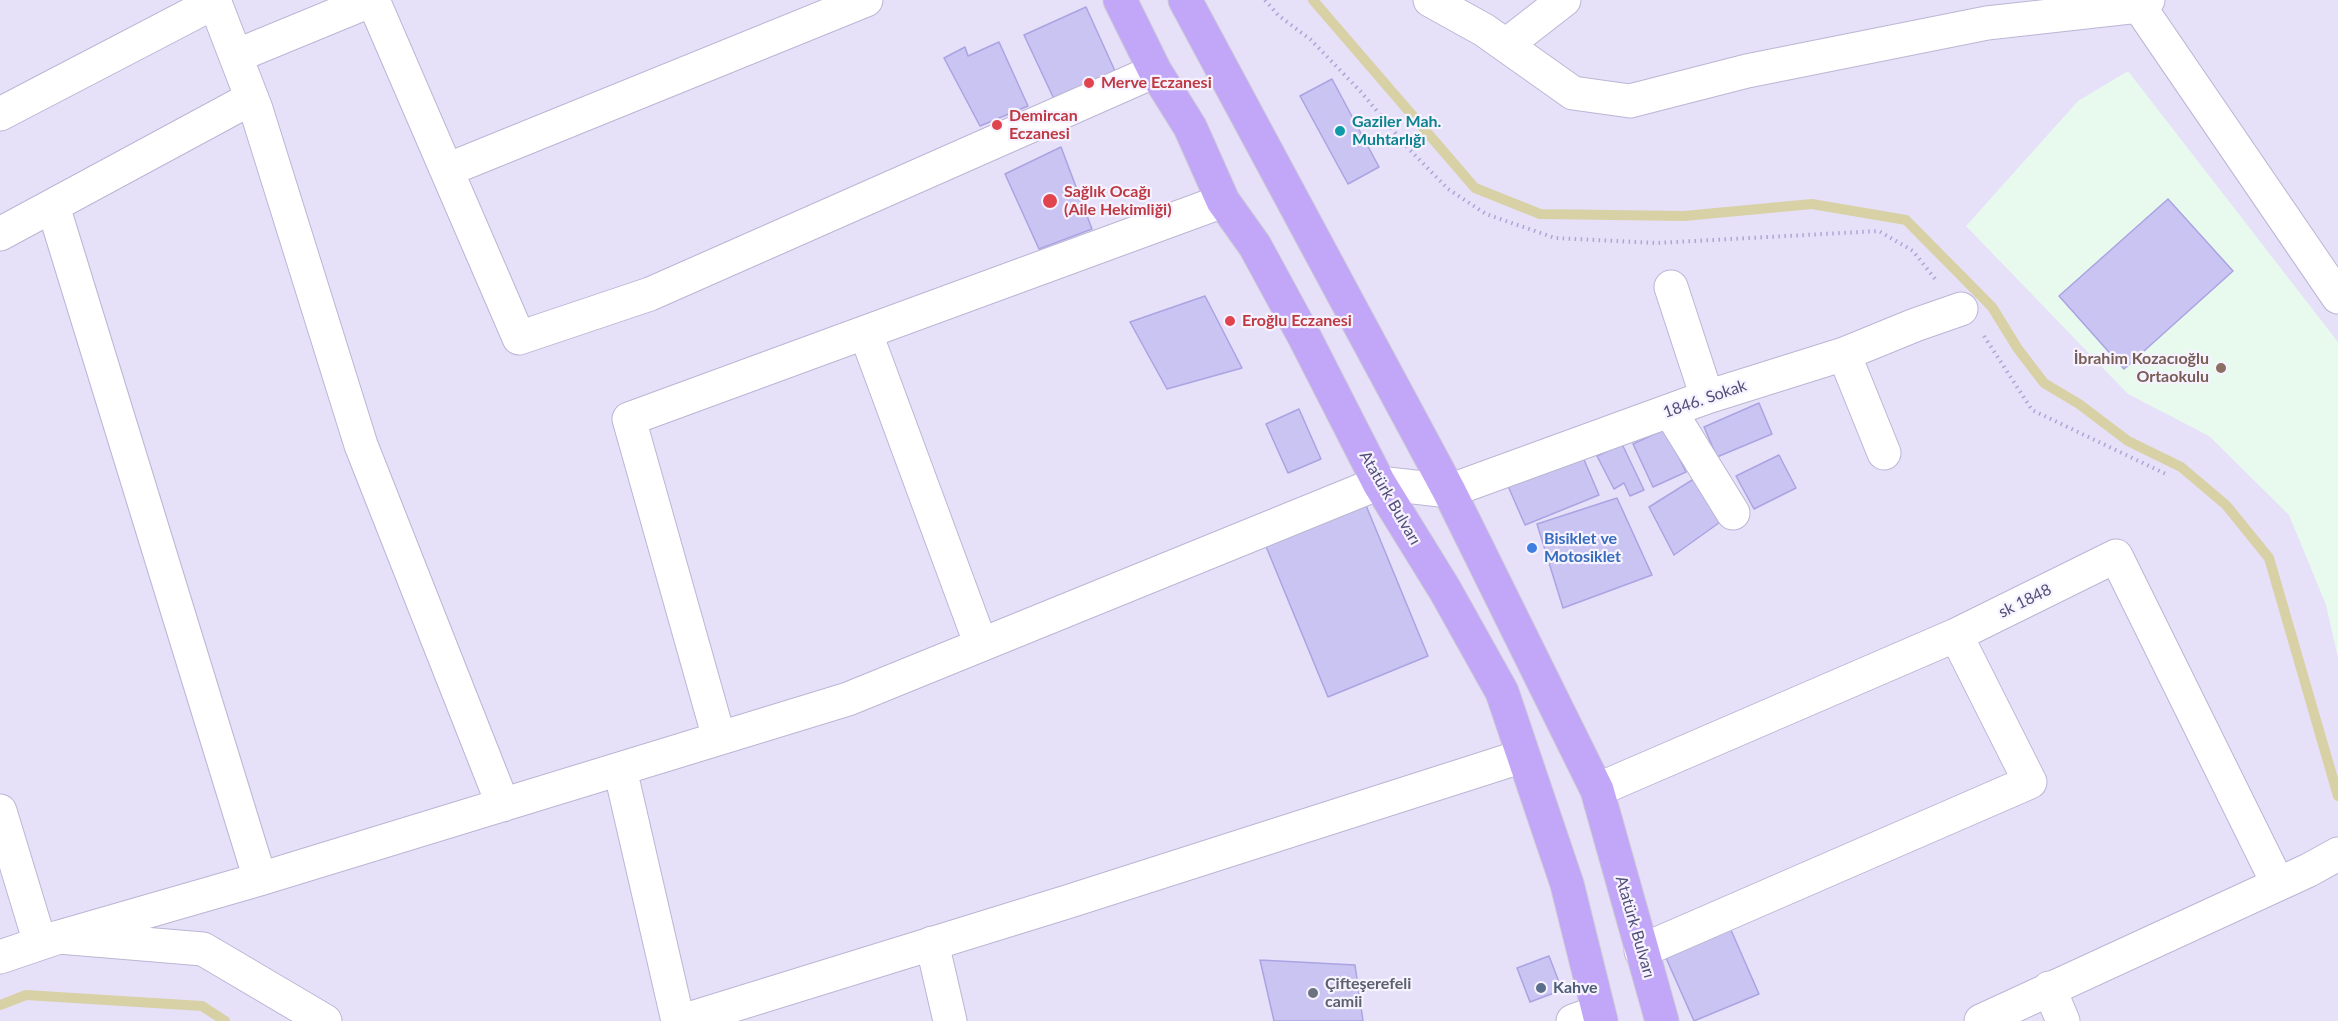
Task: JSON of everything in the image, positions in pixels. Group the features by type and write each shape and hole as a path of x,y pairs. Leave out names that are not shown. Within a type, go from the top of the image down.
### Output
{"main road":[{"name":"Atatürk Bulvarı","path":"1120,0 1155,71 1190,127 1223,201 1255,246 1379,483 1445,590 1502,692 1567,884 1591,1018"},
{"name":"Atatürk Bulvarı","path":"1185,0 1449,491 1597,790 1662,1021"}],"street":[{"path":"236,56 373,0 519,338 650,294 1155,71"},
{"path":"447,170 866,0"},
{"path":"1430,0 1484,30 1573,93 1630,101 1979,12 2144,3 2338,297"},
{"path":"1506,45 1564,0"},
{"path":"0,114 214,1 252,98 361,445 503,805"},
{"path":"0,234 252,98"},
{"path":"719,738 629,419 866,334 1223,201"},
{"path":"53,206 260,879"},
{"path":"1671,287 1707,397"},
{"name":"1846. Sokak","path":"1449,491 1707,397 1844,354 1961,309"},
{"path":"866,334 981,645"},
{"path":"1844,354 1884,453"},
{"path":"1670,411 1733,513"},
{"path":"0,957 848,699 1379,483 1449,491"},
{"name":"sk 1848","path":"1597,790 1956,635 2116,556 2278,884"},
{"path":"1641,951 2030,782 1956,635"},
{"path":"620,769 680,1021 1522,756"},
{"path":"0,812 50,940"},
{"path":"1981,1021 2338,854"},
{"path":"50,940 203,949 325,1021"},
{"path":"932,943 950,1021"},
{"path":"2049,988 2063,1021"}],"path":[{"path":"1265,0 1278,15 1311,40 1353,83 1408,148 1448,189 1486,214 1556,238 1657,243 1879,231 1913,251 1988,341 2032,411 2168,476"}],"shaded area":[{"path":"0,0 2338,0 2338,1021 0,1021"},
{"name":"İbrahim Kozacıoğlu Ortaokulu","path":"2128,71 2338,342 2338,658 2326,605 2289,515 2209,436 2128,394 1966,226 2078,101"}],"building":[{"path":"1086,7 1115,71 1054,99 1024,35"},
{"path":"999,42 1028,106 980,126 944,58 965,47 968,56"},
{"name":"Gaziler Mah. Muhtarlığı","path":"1332,79 1379,167 1348,184 1300,96"},
{"name":"Sağlık Ocağı (Aile Hekimliği)","path":"1061,147 1092,229 1039,249 1005,174"},
{"path":"2168,199 2233,271 2124,369 2059,296"},
{"path":"1205,296 1242,368 1167,389 1130,322"},
{"path":"1759,403 1772,434 1717,457 1704,427"},
{"path":"1299,409 1321,459 1288,473 1266,424"},
{"path":"1665,429 1686,472 1653,487 1633,444"},
{"path":"1622,444 1644,490 1630,496 1624,483 1614,489 1597,456"},
{"path":"1582,455 1599,495 1525,525 1508,486"},
{"path":"1779,455 1796,488 1754,509 1736,476"},
{"path":"1697,477 1723,520 1674,555 1649,507"},
{"path":"1617,498 1652,575 1563,608 1537,524"},
{"path":"1365,503 1428,656 1328,697 1265,544"},
{"path":"1727,921 1759,994 1694,1021 1662,949"},
{"path":"1549,956 1562,990 1530,1002 1517,968"},
{"name":"Çifteşerefeli camii","path":"1260,960 1355,965 1363,1021 1274,1021"}],"waterway":[{"path":"1313,0 1475,188 1540,214 1684,216 1812,204 1906,220 1992,307 2018,349 2044,383 2079,404 2128,441 2181,467 2226,505 2269,558 2338,796"},
{"path":"0,1005 26,995 202,1006 225,1021"}],"place":[{"name":"Merve Eczanesi","path":"1089,83"},
{"name":"Demircan Eczanesi","path":"997,125"},
{"name":"Gaziler Mah. Muhtarlığı","path":"1340,131"},
{"name":"Sağlık Ocağı (Aile Hekimliği)","path":"1050,201"},
{"name":"Eroğlu Eczanesi","path":"1230,321"},
{"name":"İbrahim Kozacıoğlu Ortaokulu","path":"2221,368"},
{"name":"Bisiklet ve Motosiklet","path":"1532,548"},
{"name":"Kahve","path":"1541,988"},
{"name":"Çifteşerefeli camii","path":"1313,993"}]}
